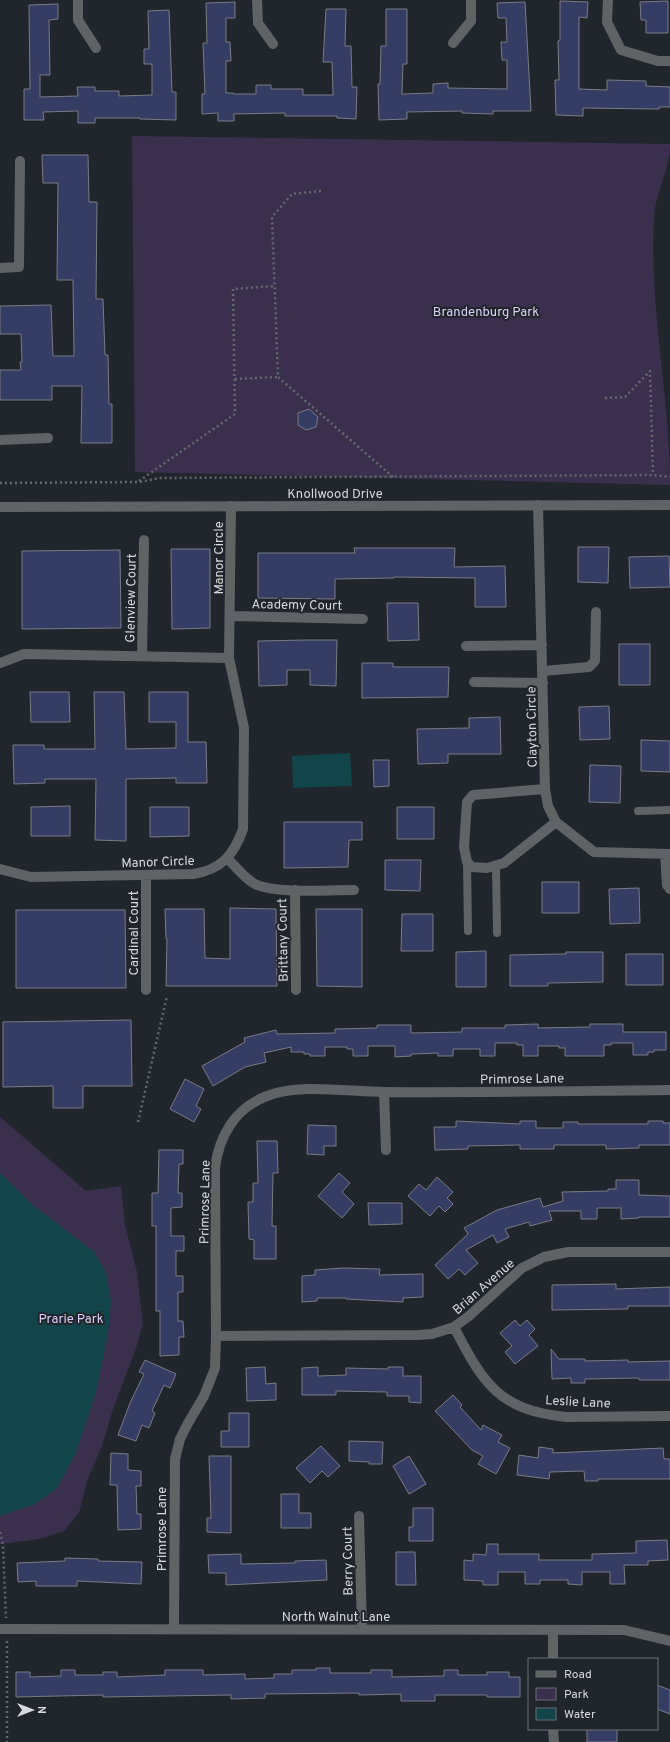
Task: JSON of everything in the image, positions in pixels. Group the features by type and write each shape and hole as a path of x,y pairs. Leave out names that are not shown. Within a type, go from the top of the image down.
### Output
{"street":[{"path":"78,0 78,20 96,48"},
{"path":"257,0 258,23 273,44"},
{"path":"454,43 471,21 471,0"},
{"path":"608,0 607,22 621,50 658,61 670,61"},
{"path":"0,268 19,268 20,161"},
{"path":"0,440 48,438"},
{"name":"Knollwood Drive","path":"0,507 670,505"},
{"name":"Manor Circle","path":"0,872 31,876 205,873 228,858 238,844 243,829 244,813 244,728 229,658 231,506"},
{"name":"Clayton Circle","path":"538,506 545,789 548,806 556,822 594,852 668,854"},
{"name":"Glenview Court","path":"142,656 144,540"},
{"path":"543,671 589,667 595,661 596,612"},
{"name":"Academy Court","path":"230,616 363,619"},
{"path":"466,646 542,646"},
{"path":"0,663 24,654 229,658"},
{"path":"474,682 543,683"},
{"path":"545,789 485,792 473,795 467,802 464,847 467,862 472,867 487,868 504,863 556,822"},
{"path":"668,854 666,885 670,889"},
{"path":"228,858 253,883 263,887 295,890 354,890"},
{"name":"Cardinal Court","path":"146,875 146,990"},
{"name":"Brittany Court","path":"295,890 296,990"},
{"name":"Primrose Lane","path":"174,1629 175,1459 180,1439 204,1396 213,1375 216,1336 215,1168 220,1144 225,1132 234,1119 251,1104 266,1096 297,1090 384,1092 670,1090"},
{"path":"384,1092 386,1150"},
{"name":"Brian Avenue","path":"216,1336 432,1334 454,1327 469,1316 522,1268 544,1257 568,1252 670,1252"},
{"name":"Leslie Lane","path":"454,1327 480,1375 504,1398 520,1407 550,1415 566,1416 670,1416"},
{"name":"Berry Court","path":"359,1516 362,1629"},
{"name":"North Walnut Lane","path":"0,1629 624,1630 670,1641"},
{"path":"553,1630 553,1658"},
{"path":"554,1730 554,1742"}],"lane":[{"path":"638,811 670,810"},
{"path":"467,862 468,931"},
{"path":"496,865 497,933"}],"path":[{"path":"278,377 272,217 292,194 321,191"},
{"path":"139,482 235,414 233,289 275,286"},
{"path":"605,398 624,397 650,371 653,475"},
{"path":"234,379 278,377 394,477"},
{"path":"0,483 139,482 160,478 653,475 670,477"},
{"path":"138,1122 167,996"}],"green space":[{"name":"Brandenburg Park","path":"132,136 670,144 668,163 655,209 653,252 654,285 667,418 670,485 135,472"},
{"name":"Prarie Park","path":"0,1117 86,1191 121,1186 125,1225 137,1272 143,1324 135,1351 113,1409 102,1446 87,1481 79,1513 64,1531 40,1539 0,1544"}],"water":[{"path":"350,753 352,786 293,788 292,756"},
{"name":"Prarie Park","path":"0,1173 34,1206 94,1252 106,1273 111,1301 108,1333 96,1392 75,1455 57,1488 35,1504 0,1516"}],"building":[{"path":"560,1 588,2 587,18 579,17 579,89 607,90 607,80 646,81 646,86 670,87 670,107 659,107 659,109 583,108 583,116 556,115 555,80 559,80 558,41 560,40"},
{"path":"668,1 668,33 646,33 646,20 641,20 640,2"},
{"path":"235,2 235,18 226,18 226,42 230,42 231,61 226,61 226,93 234,94 256,94 256,85 271,85 271,89 303,89 303,95 333,95 332,62 323,62 326,9 346,9 345,46 351,46 352,87 357,87 356,119 337,118 337,116 285,116 285,113 234,114 234,121 218,121 218,113 202,114 202,94 205,94 203,43 207,43 206,3"},
{"path":"525,2 531,111 493,111 493,114 462,113 462,111 407,112 407,119 379,120 378,84 380,84 381,46 386,46 386,9 407,9 407,64 403,64 402,94 433,93 433,84 448,83 448,88 507,89 507,60 502,60 501,42 507,42 506,18 498,18 497,3"},
{"path":"58,4 58,19 49,20 50,75 40,75 40,97 78,96 77,87 95,87 95,91 119,91 119,96 152,95 152,64 144,64 144,49 149,49 148,11 169,10 172,92 176,92 176,120 95,118 95,123 78,123 78,111 43,112 44,120 24,120 24,89 30,89 29,5"},
{"path":"42,155 88,155 89,202 97,202 96,299 103,299 105,355 108,355 109,404 112,404 112,443 81,443 82,386 52,386 52,400 0,400 0,370 21,370 20,362 22,362 21,334 0,334 0,306 51,305 53,356 74,356 73,280 57,280 58,183 43,183"},
{"path":"309,409 318,417 316,427 306,430 298,425 298,413"},
{"path":"578,547 609,547 608,583 578,582"},
{"path":"354,548 455,548 454,567 505,566 506,607 475,607 475,578 394,577 335,579 335,599 258,598 258,553 355,553"},
{"path":"171,549 210,549 210,628 172,629"},
{"path":"120,550 121,628 22,629 22,551"},
{"path":"669,556 670,587 630,588 629,557"},
{"path":"387,603 418,603 419,640 388,641"},
{"path":"337,640 336,686 310,685 310,670 287,670 287,685 259,686 258,641"},
{"path":"619,644 650,644 650,685 619,685"},
{"path":"362,663 393,663 393,667 449,667 448,697 362,698"},
{"path":"30,692 69,692 70,722 31,722"},
{"path":"94,692 124,692 126,749 176,748 176,722 149,722 149,692 188,692 188,742 206,742 207,783 176,783 176,778 126,779 126,841 95,840 96,779 45,779 45,783 14,784 13,745 44,745 44,749 95,749"},
{"path":"609,706 610,739 580,740 579,707"},
{"path":"500,717 501,754 448,754 448,763 418,764 417,729 469,728 469,718"},
{"path":"641,740 670,741 670,772 641,771"},
{"path":"373,760 389,760 389,786 374,787"},
{"path":"590,765 621,766 620,803 589,802"},
{"path":"70,806 70,836 31,836 31,807"},
{"path":"150,807 189,807 189,836 150,837"},
{"path":"397,807 434,807 434,839 397,839"},
{"path":"284,822 362,822 362,840 349,840 348,867 284,868"},
{"path":"385,860 421,860 420,891 385,890"},
{"path":"542,882 579,882 579,913 542,913"},
{"path":"639,888 640,923 610,924 609,889"},
{"path":"230,908 276,909 277,986 166,986 167,939 165,909 204,909 205,958 230,959"},
{"path":"316,909 362,909 362,987 317,986"},
{"path":"16,910 125,910 126,988 16,988"},
{"path":"402,914 433,914 433,951 401,951"},
{"path":"486,951 486,987 456,987 456,952"},
{"path":"566,952 603,952 603,982 548,983 548,986 510,986 510,955 566,954"},
{"path":"626,954 663,954 663,985 626,985"},
{"path":"131,1020 132,1086 83,1086 83,1108 53,1108 53,1086 3,1087 3,1022"},
{"path":"538,1024 538,1028 590,1027 590,1024 623,1024 623,1032 666,1032 666,1050 654,1050 654,1052 648,1052 648,1055 633,1055 633,1043 611,1043 611,1045 604,1045 604,1056 565,1056 565,1048 559,1048 559,1046 538,1046 538,1056 523,1056 523,1045 517,1045 517,1043 495,1043 495,1056 480,1056 480,1049 453,1049 453,1056 438,1056 438,1053 411,1054 411,1056 395,1057 395,1046 368,1046 368,1056 353,1056 353,1049 347,1049 347,1047 325,1047 325,1056 310,1056 310,1054 304,1054 304,1052 291,1052 291,1047 264,1053 266,1062 245,1067 213,1086 202,1066 245,1042 244,1038 276,1030 277,1034 335,1033 335,1029 377,1028 377,1025 411,1025 411,1033 462,1032 462,1028 505,1028 505,1025"},
{"path":"185,1079 204,1089 196,1106 201,1109 194,1122 170,1109"},
{"path":"456,1121 520,1124 520,1121 536,1121 536,1128 563,1128 563,1122 578,1122 578,1124 648,1124 648,1121 663,1121 663,1123 670,1123 670,1145 639,1145 639,1148 606,1149 606,1145 554,1145 554,1149 520,1149 520,1145 468,1146 468,1149 435,1150 434,1127 456,1127"},
{"path":"308,1125 336,1126 336,1146 324,1146 324,1155 307,1154"},
{"path":"257,1141 277,1141 278,1173 273,1173 272,1226 276,1226 276,1259 254,1259 254,1240 249,1239 248,1202 253,1202 253,1183 258,1183"},
{"path":"159,1150 183,1150 183,1164 179,1164 178,1193 182,1193 182,1207 171,1208 171,1236 184,1236 184,1251 176,1251 176,1276 183,1276 183,1292 178,1292 178,1321 183,1321 184,1337 179,1337 179,1355 160,1356 160,1311 156,1311 156,1226 152,1226 152,1193 158,1193"},
{"path":"339,1173 350,1183 342,1192 354,1204 342,1218 318,1196"},
{"path":"437,1177 453,1192 447,1198 453,1204 445,1212 439,1206 430,1216 408,1196 419,1184 426,1190"},
{"path":"616,1180 639,1180 639,1195 670,1196 670,1217 639,1217 621,1219 621,1208 597,1208 597,1219 581,1219 581,1211 549,1211 552,1220 530,1226 529,1222 505,1229 509,1237 497,1243 493,1235 466,1250 478,1263 465,1275 459,1269 448,1279 435,1265 468,1234 464,1228 497,1210 540,1198 543,1207 563,1201 562,1192 608,1191 608,1189 616,1189"},
{"path":"368,1203 402,1203 402,1224 369,1225"},
{"path":"343,1268 380,1269 379,1275 423,1274 423,1297 403,1298 403,1302 346,1298 317,1298 317,1301 302,1302 302,1276 315,1275 315,1270"},
{"path":"616,1284 616,1289 670,1287 670,1306 628,1306 628,1309 552,1310 552,1285"},
{"path":"515,1320 520,1326 527,1320 535,1329 529,1335 538,1346 515,1364 505,1352 512,1346 500,1333"},
{"path":"551,1349 559,1359 585,1359 585,1361 628,1360 628,1362 670,1361 670,1380 639,1380 639,1378 585,1379 585,1383 571,1383 571,1378 552,1379"},
{"path":"145,1360 176,1374 170,1388 164,1385 152,1411 155,1413 149,1428 142,1425 136,1441 118,1435 130,1403 144,1374 139,1372"},
{"path":"265,1367 266,1384 276,1383 276,1400 247,1401 246,1368"},
{"path":"318,1367 318,1376 346,1375 346,1368 388,1369 388,1367 403,1367 403,1376 421,1376 421,1403 409,1402 409,1396 387,1396 387,1392 336,1391 336,1395 302,1395 302,1368"},
{"path":"453,1395 462,1405 460,1407 481,1430 483,1425 502,1435 498,1442 510,1448 496,1474 478,1464 483,1456 472,1450 435,1411"},
{"path":"229,1413 249,1413 249,1447 221,1447 221,1431 229,1431"},
{"path":"349,1441 383,1442 382,1464 349,1461"},
{"path":"321,1446 340,1466 328,1477 322,1471 310,1483 296,1468"},
{"path":"539,1447 553,1449 553,1453 663,1448 664,1459 670,1459 670,1479 598,1479 598,1481 585,1481 584,1471 550,1472 549,1479 517,1475 519,1455 538,1458"},
{"path":"111,1453 128,1454 128,1470 141,1471 141,1486 136,1486 137,1514 141,1514 141,1529 118,1530 117,1485 110,1485"},
{"path":"209,1456 231,1456 231,1533 207,1532 207,1518 211,1518"},
{"path":"409,1456 426,1484 409,1494 393,1466"},
{"path":"281,1494 299,1494 299,1513 311,1513 311,1528 281,1528"},
{"path":"413,1508 433,1508 433,1541 409,1541 409,1527 413,1527"},
{"path":"667,1540 668,1560 648,1561 648,1565 624,1565 625,1584 610,1584 610,1572 582,1572 582,1585 568,1584 568,1580 540,1580 540,1584 525,1584 525,1572 498,1572 498,1585 483,1585 483,1581 464,1580 464,1560 473,1561 473,1554 486,1555 487,1544 498,1544 498,1554 539,1554 539,1560 592,1560 592,1554 636,1553 636,1541"},
{"path":"396,1552 415,1552 416,1585 396,1585"},
{"path":"241,1554 241,1564 295,1563 295,1561 326,1560 327,1580 226,1585 226,1573 209,1573 208,1555"},
{"path":"65,1558 98,1559 98,1561 142,1562 141,1584 77,1581 77,1586 36,1586 36,1581 18,1582 17,1563 65,1561"},
{"path":"316,1668 330,1668 330,1673 371,1673 371,1670 392,1670 392,1677 444,1676 444,1670 458,1670 458,1675 487,1675 487,1672 509,1672 509,1677 520,1677 520,1697 487,1697 487,1695 435,1695 435,1701 401,1701 401,1694 359,1695 359,1693 265,1694 265,1698 231,1699 231,1695 16,1697 16,1672 30,1672 30,1677 61,1676 61,1670 75,1670 75,1675 103,1675 103,1672 117,1672 117,1677 165,1675 165,1670 203,1670 203,1675 245,1674 245,1679 274,1678 274,1674 292,1674 292,1670 316,1670"},
{"path":"658,1685 670,1690 670,1714 658,1709"},
{"path":"587,1730 617,1730 617,1742 587,1742"}]}
